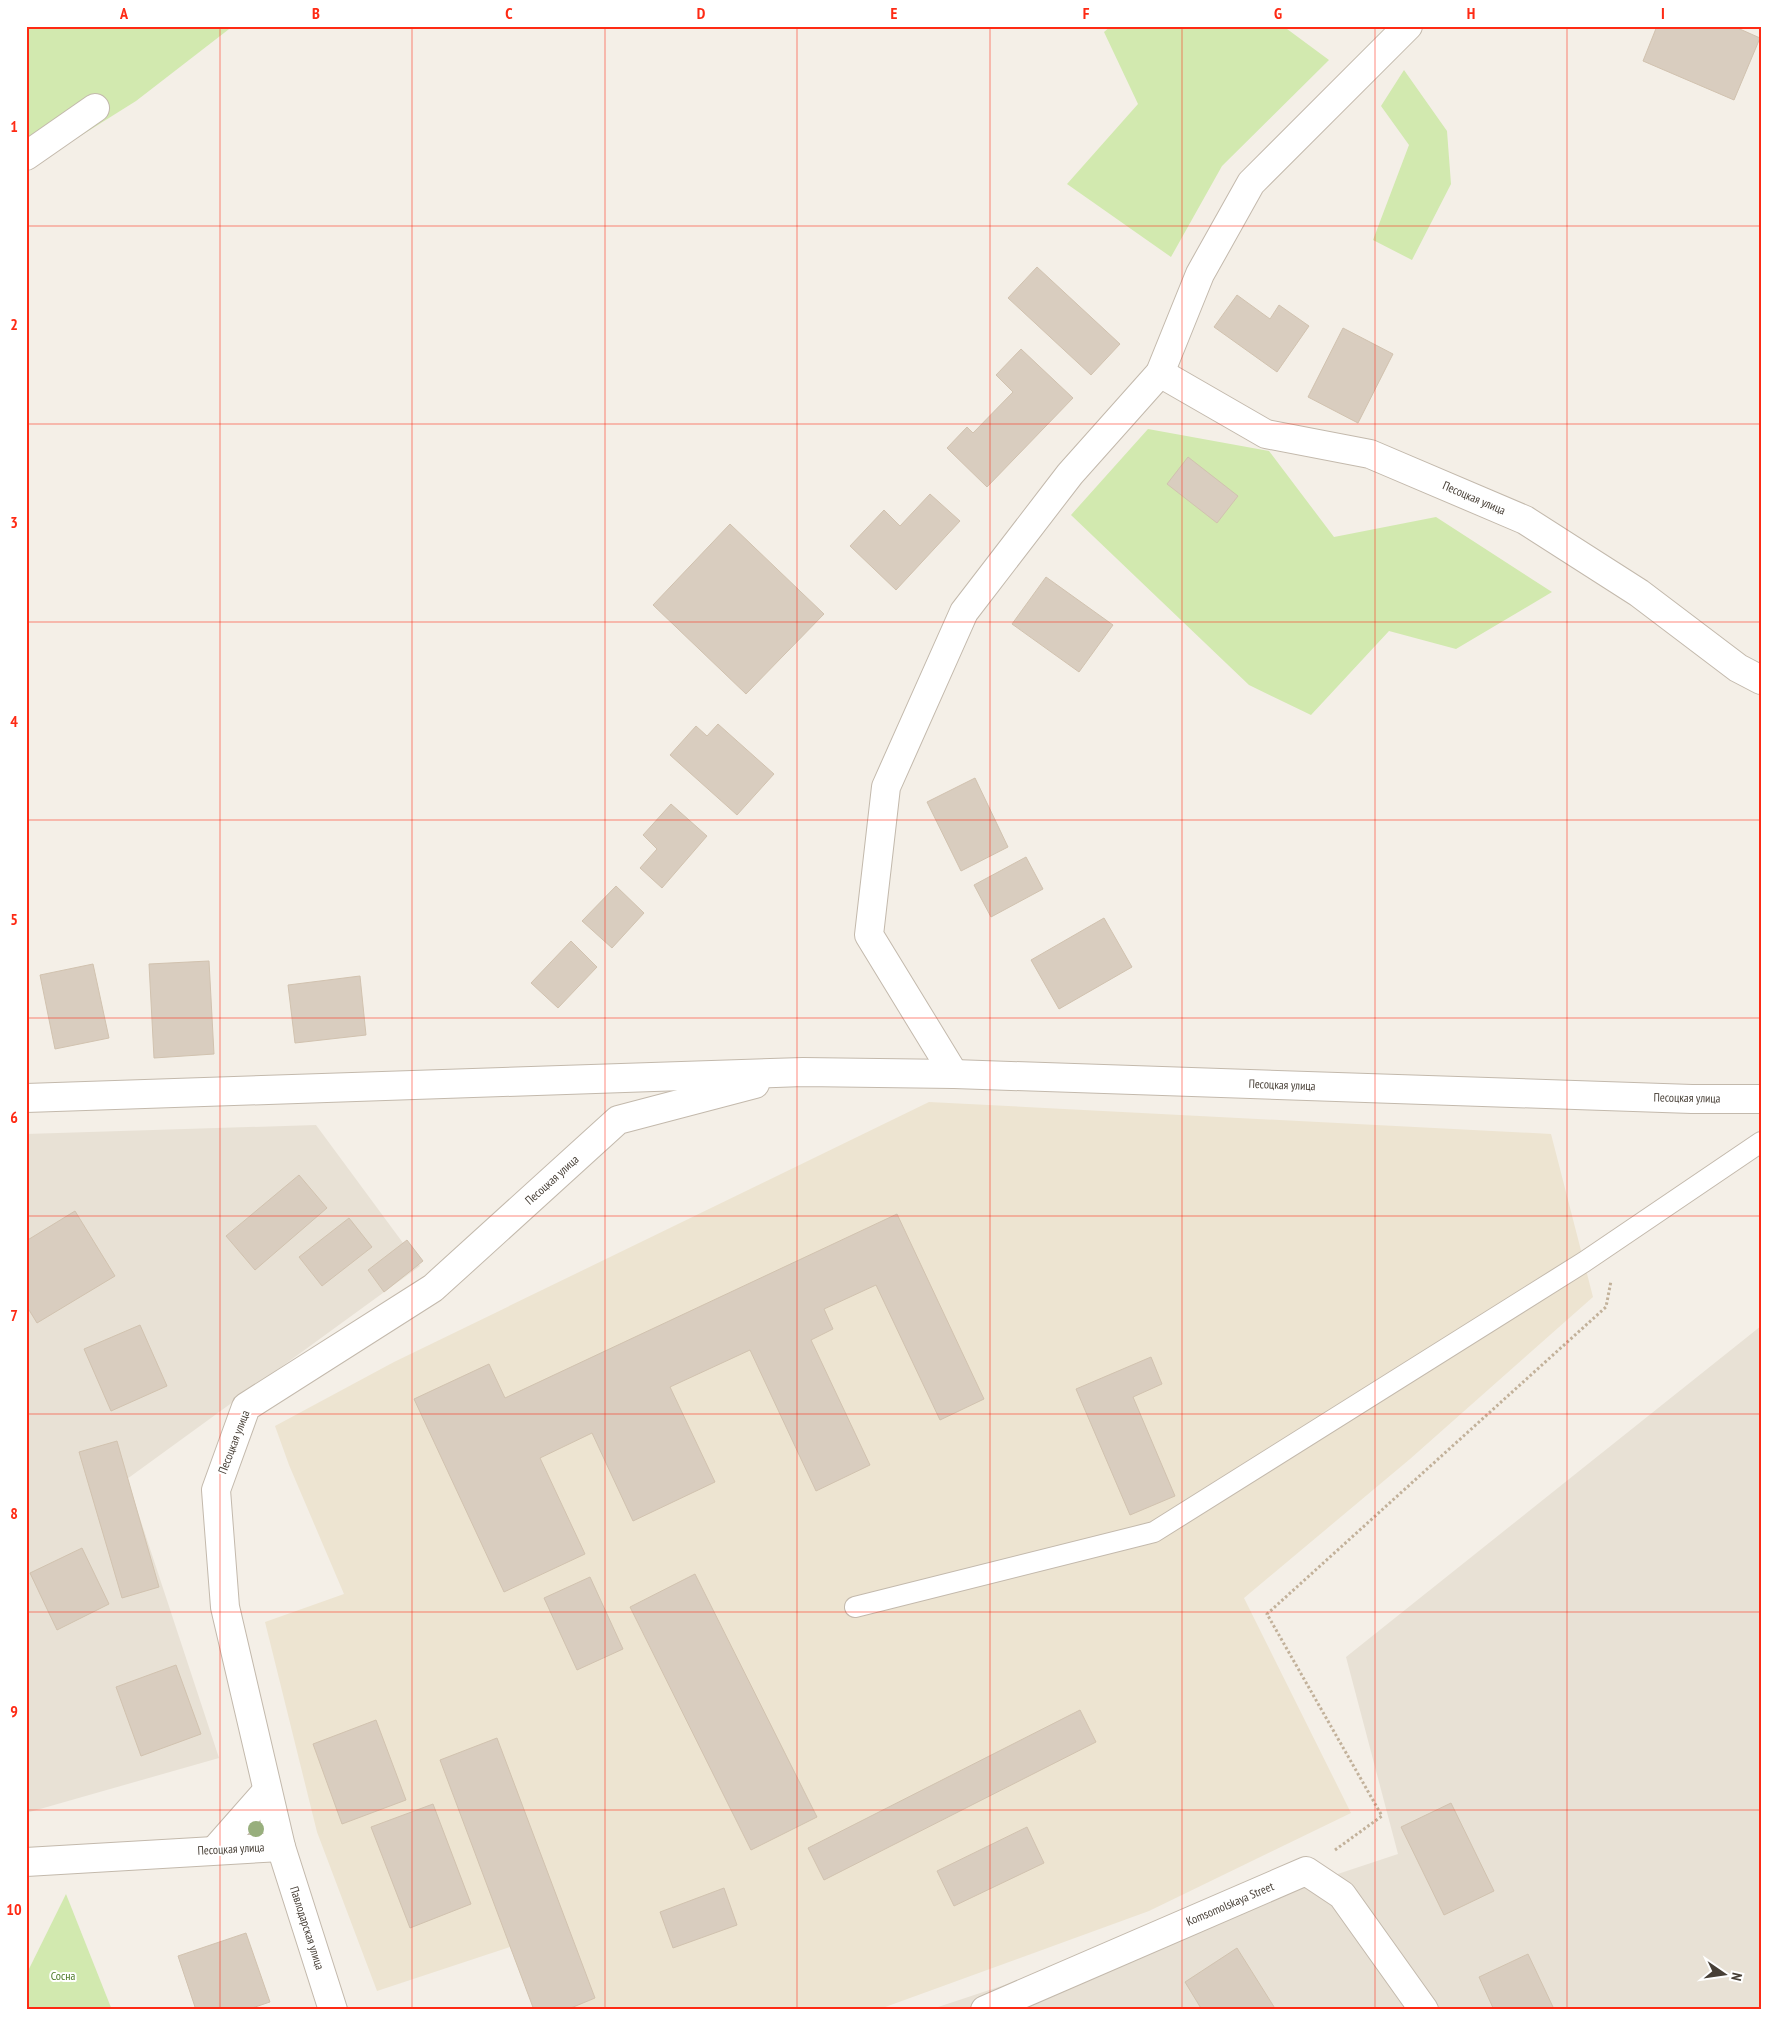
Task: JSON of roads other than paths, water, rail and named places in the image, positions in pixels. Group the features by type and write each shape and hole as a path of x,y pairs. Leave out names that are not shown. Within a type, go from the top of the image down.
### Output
{"street":[{"path":"954,1074 869,935 886,787 964,612 1070,474 1160,373 1200,274 1251,184 1408,26"},
{"path":"26,156 95,108"},
{"name":"Песоцкая улица","path":"1160,373 1266,434 1370,454 1526,520 1639,593 1738,668 1761,680"},
{"name":"Песоцкая улица","path":"26,1862 281,1847 225,1607 216,1490 246,1407 433,1288 618,1120 803,1072"},
{"name":"Песоцкая улица","path":"26,1098 803,1072 954,1074 1761,1100"},
{"path":"215,1850 267,1791"},
{"name":"Павлодарская улица","path":"281,1847 333,2010"},
{"name":"Komsomolskaya Street","path":"985,2010 1306,1870 1342,1895 1424,2010"}],"lane":[{"path":"855,1607 1154,1532 1584,1262 1761,1142"}],"park label":[{"name":"Сосна","path":"63,1976"}]}
